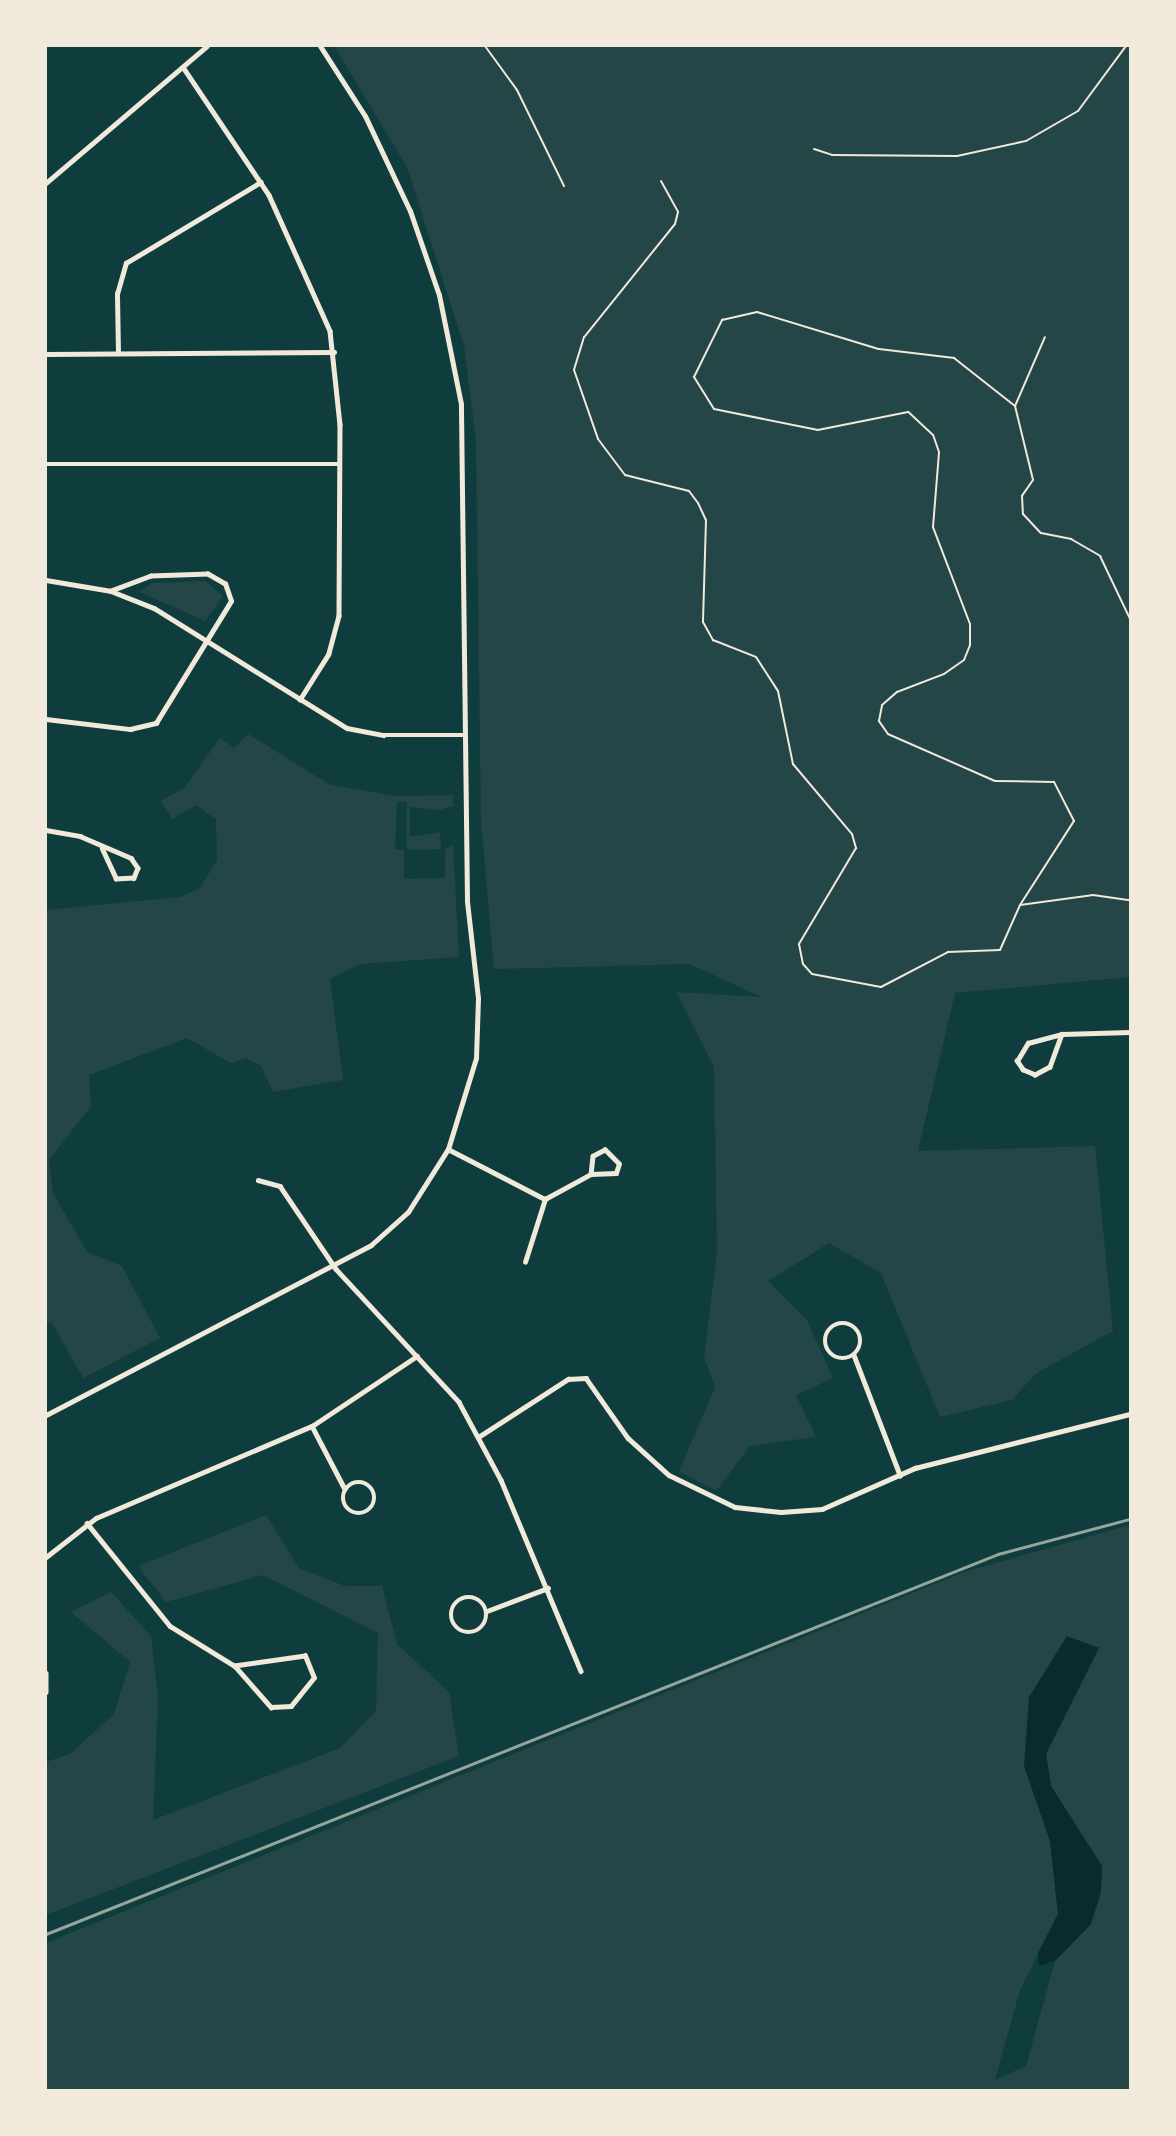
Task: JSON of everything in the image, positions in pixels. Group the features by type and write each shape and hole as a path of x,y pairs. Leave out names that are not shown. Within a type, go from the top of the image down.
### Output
{"street":[{"path":"46,183 207,46"},
{"path":"46,1415 336,1269 408,1212 448,1149 468,1089 478,1018 467,901 464,735 465,471 447,329 387,158 320,46"},
{"path":"183,67 261,182 318,292 334,352 340,464 339,616 329,654 300,700"},
{"path":"118,353 117,294 126,262 261,182"},
{"path":"46,354 334,352"},
{"path":"46,464 340,464"},
{"path":"46,719 148,726 162,717 211,641 231,601 216,576 150,576 111,592"},
{"path":"46,580 111,592 211,641 300,700 358,731 464,735"},
{"path":"46,830 80,836 102,849 131,858 138,868 134,878 116,879 102,849"},
{"path":"1062,1034 1050,1068 1035,1075 1023,1070 1017,1060 1023,1047 1062,1034 1130,1032"},
{"path":"448,1149 545,1199"},
{"path":"525,1262 545,1199 590,1174 616,1173 619,1164 604,1150 593,1156 590,1174"},
{"path":"258,1180 280,1186 336,1269 417,1356 480,1436 582,1671"},
{"path":"854,1355 844,1359 829,1352 826,1336 833,1326 850,1325 859,1333 854,1355 900,1475"},
{"path":"46,1557 87,1523 312,1426 417,1356"},
{"path":"480,1436 568,1379 586,1378 643,1456 735,1507 822,1508 900,1475 1130,1413"},
{"path":"312,1426 345,1489 349,1511 372,1507 375,1496 365,1483 345,1489"},
{"path":"87,1523 170,1626 234,1666 271,1707 291,1706 314,1678 314,1664 305,1656 234,1666"},
{"path":"487,1611 548,1588"},
{"path":"463,1598 475,1598 487,1611 482,1627 473,1632 457,1628 452,1618 463,1598"},
{"path":"46,1673 46,1692"}],"path":[{"path":"485,46 517,90 564,186"},
{"path":"814,149 832,155 957,156 1026,141 1078,111 1126,46"},
{"path":"661,181 678,212 675,224 584,337 574,370 598,439 625,475 689,491 698,503 706,520 702,622 713,640 756,657 778,691 793,764 852,834 856,848 799,944 803,964 812,974 881,987 948,952 1000,950 1020,905 1074,821 1054,782 995,781 888,734 879,721 890,699 944,674 964,660 970,645 970,625 933,527 939,452 933,435 908,412 818,430 743,417 713,409 694,377 722,320 757,312 879,349 954,358 1015,406"},
{"path":"1045,337 1015,406 1033,480 1022,496 1023,514 1041,533 1071,539 1100,555 1130,619"},
{"path":"1020,905 1093,895 1130,900"}],"shaded area":[{"path":"334,46 1130,46 1130,977 955,993 918,1151 1095,1146 1113,1331 1035,1374 1012,1400 940,1417 881,1273 829,1243 768,1281 807,1320 833,1378 796,1395 816,1437 750,1446 716,1491 679,1471 715,1387 704,1357 717,1253 714,1067 676,992 761,997 690,964 494,969 481,821 476,442 464,346 407,167"},
{"path":"205,581 223,596 205,621 140,592 152,583"},
{"path":"248,734 329,784 393,796 453,795 453,806 439,810 410,807 410,837 440,832 441,849 407,850 407,802 397,801 395,849 404,850 404,879 445,878 445,849 453,845 459,957 360,964 330,979 343,1080 273,1092 261,1066 246,1058 231,1063 187,1038 89,1075 91,1106 49,1160 53,1193 87,1252 122,1266 160,1338 83,1378 51,1321 46,1324 46,910 181,897 200,888 217,860 216,819 196,805 172,819 161,801 185,787 220,738 234,748"},
{"path":"266,1515 299,1568 345,1586 382,1586 397,1644 449,1692 459,1756 46,1915 46,1762 70,1754 114,1714 130,1662 71,1612 111,1592 151,1636 158,1698 153,1820 340,1748 376,1711 378,1633 263,1575 166,1602 138,1566"},
{"path":"1130,1525 1130,2090 46,2090 46,1943 964,1572","holes":["1068,1637 1099,1648 1046,1753 1051,1786 1074,1823 1091,1924 1055,1961 1026,2066 995,2080 1020,1990 1058,1914 1050,1841 1024,1766"]},
{"path":"1067,1636 1099,1648 1046,1754 1051,1786 1102,1866 1101,1892 1091,1924 1055,1961 1039,1966 1038,1953 1058,1914 1050,1841 1024,1766 1029,1697"}],"railway":[{"path":"46,1934 998,1554 1130,1519"}]}
